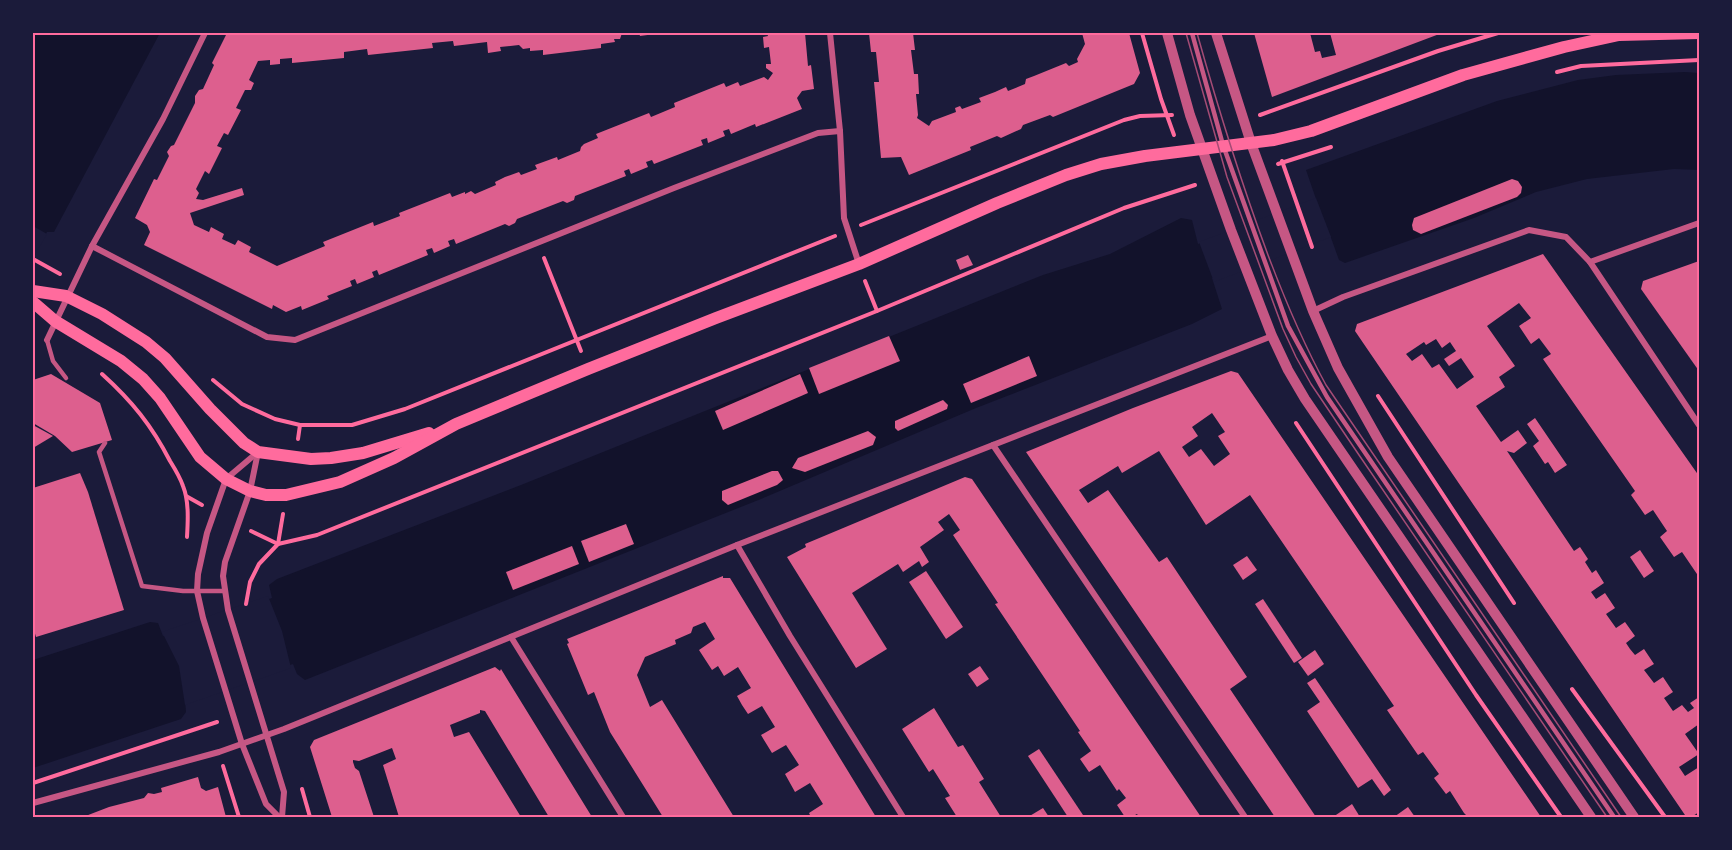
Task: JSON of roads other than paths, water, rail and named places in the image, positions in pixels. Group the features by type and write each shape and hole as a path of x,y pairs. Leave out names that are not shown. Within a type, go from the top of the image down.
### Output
{"main road":[{"path":"33,291 66,296 102,314 146,342 165,358 244,443 258,452 311,459 331,458 363,453 456,424 716,318 859,264 941,227 1101,164 1201,148 1274,140 1311,131 1463,75 1564,47 1619,35 1699,33"},
{"path":"33,302 55,321 121,361 143,379 160,398 200,456 226,479 250,491 266,495 286,495 340,482 394,458 456,424"}],"street":[{"path":"47,340 66,296 163,119 205,33"},
{"path":"830,33 840,131 844,218 859,264"},
{"path":"1167,33 1201,148 1272,336 1288,370 1305,399 1591,817"},
{"path":"1216,33 1251,143 1313,310 1338,368 1382,448 1634,817"},
{"path":"92,246 267,337 295,340 818,133 840,131"},
{"path":"1590,262 1699,223"},
{"path":"1313,310 1529,230 1566,237 1590,262 1699,425"},
{"path":"33,803 242,744 266,735 737,546 1272,336"},
{"path":"993,445 1245,817"},
{"path":"258,452 226,479 207,533 198,574 197,591 203,618 242,744 266,804 280,817"},
{"path":"258,452 250,491 225,562 223,576 228,610 284,792 280,817"},
{"path":"737,546 790,636 903,817"},
{"path":"511,637 623,817"}],"lane":[{"path":"1192,33 1223,145 1288,326 1327,397 1614,817"},
{"path":"47,340 53,361 66,378"},
{"path":"105,442 99,452 142,586 225,591"}],"tram line":[{"path":"1186,33 1227,177 1283,329 1296,357 1311,384 1359,455 1607,817"},
{"path":"1197,33 1230,145 1268,255 1295,321 1326,385 1621,817"}]}
